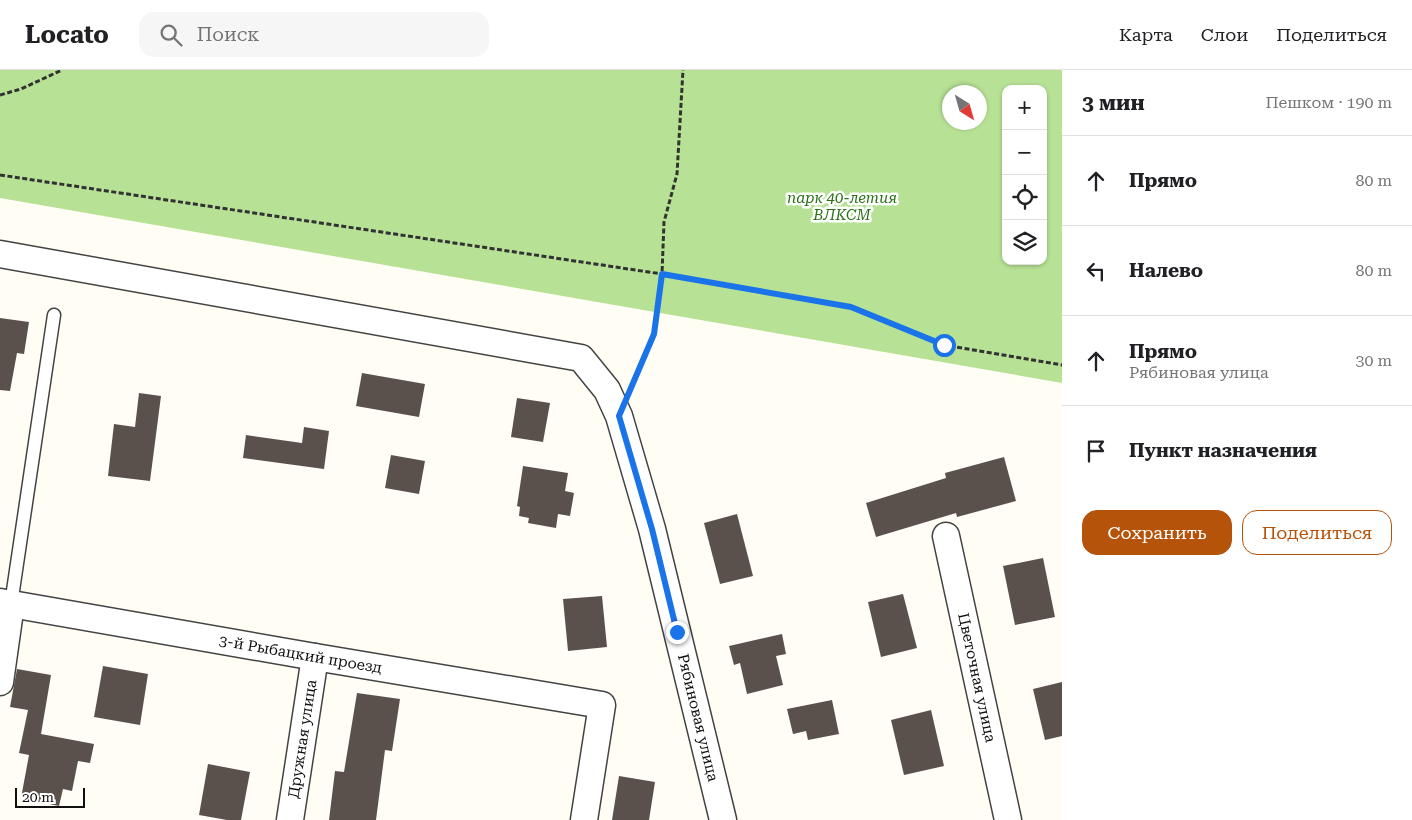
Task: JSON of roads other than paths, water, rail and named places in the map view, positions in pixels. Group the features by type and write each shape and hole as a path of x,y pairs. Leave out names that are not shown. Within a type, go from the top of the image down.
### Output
{"street":[{"name":"Рябиновая улица","path":"0,254 581,358 607,390 619,416 652,529 723,820"},
{"name":"Цветочная улица","path":"946,536 1008,820"},
{"name":"3-й Рыбацкий проезд","path":"6,603 602,705 584,820"},
{"path":"0,682 6,603"},
{"name":"Дружная улица","path":"290,820 315,657"}],"lane":[{"path":"6,603 54,315"}],"park label":[{"name":"парк 40-летия ВЛКСМ","path":"842,206"}]}
